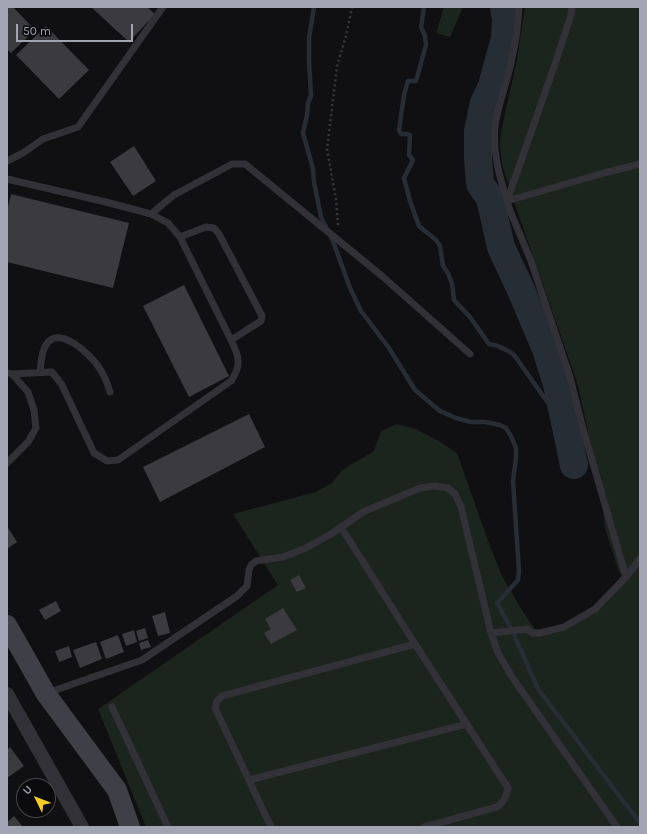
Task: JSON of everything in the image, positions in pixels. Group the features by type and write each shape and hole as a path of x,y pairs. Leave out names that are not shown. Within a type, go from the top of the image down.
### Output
{"main road":[{"path":"7,624 46,694 116,790 130,827"}],"street":[{"path":"7,694 82,827"}],"lane":[{"path":"7,161 23,153 43,139 78,127 163,7"},
{"path":"519,7 513,57 495,127 495,152 499,174 507,201 531,261 570,377 583,429 626,577"},
{"path":"507,201 555,64 571,15 572,7"},
{"path":"151,214 174,196 232,164 245,164 382,276 470,354"},
{"path":"507,201 640,164"},
{"path":"7,179 151,214 168,223 180,237 238,354 237,373 231,381 118,460 107,461 94,453 62,385 52,372 9,373"},
{"path":"180,237 206,227 214,228 219,234 262,316 261,321 231,340"},
{"path":"40,372 45,346 52,339 60,337 65,338 71,341 97,364 104,375 110,392"},
{"path":"7,463 28,442 36,428 34,410 28,392 9,373"},
{"path":"46,694 142,660 237,596 247,586 248,570 256,560 283,557 306,548 331,534 363,512 420,488 435,486 448,488 455,494 461,507 491,633 498,653 512,677 617,827"},
{"path":"342,527 508,788 506,798 497,808 424,827"},
{"path":"491,633 527,629 532,632 540,633 553,631 564,627 595,609 626,577 640,559"},
{"path":"271,827 214,708 217,701 222,696 415,644"},
{"path":"112,707 168,827"},
{"path":"249,780 467,724"}],"path":[{"path":"337,240 336,199 327,149 337,66 346,36 352,7"}],"shaded area":[{"path":"444,7 463,7 450,37 436,33"},
{"path":"525,7 640,7 640,827 146,827 98,709 278,585 233,514 316,492 333,482 342,470 374,451 381,431 397,424 416,429 439,441 457,453 491,549 503,578 535,629 557,627 577,619 592,608 623,575 619,572 605,528 600,485 577,382 502,164 500,145 501,132 517,59"}],"building":[{"path":"7,7 13,7 35,30 11,53 7,49"},
{"path":"91,7 147,7 155,14 129,42"},
{"path":"46,26 89,70 59,99 16,55"},
{"path":"134,146 156,181 133,196 110,162"},
{"path":"11,194 129,223 113,288 7,262 7,211"},
{"path":"184,285 229,376 189,397 143,306"},
{"path":"249,414 265,447 160,502 143,467"},
{"path":"7,526 17,542 7,549"},
{"path":"299,575 306,588 297,592 290,580"},
{"path":"56,601 61,611 45,620 39,610"},
{"path":"283,608 297,630 271,644 264,633 271,629 265,619"},
{"path":"165,612 170,633 158,636 152,616"},
{"path":"145,628 148,638 139,641 136,631"},
{"path":"134,630 137,642 126,646 122,634"},
{"path":"118,635 124,652 106,659 100,642"},
{"path":"148,640 151,647 141,650 139,643"},
{"path":"96,642 102,659 80,668 73,650"},
{"path":"69,646 72,657 59,662 55,651"},
{"path":"10,747 24,766 7,778 7,750"},
{"path":"14,816 23,827 7,827 7,822"}],"waterway":[{"path":"314,7 309,38 311,96 308,103 303,133 313,169 321,217 333,241 350,288 361,311 389,348 415,390 440,411 456,418 471,422 485,422 500,425 506,428 511,436 516,448 513,481 519,571 518,580 497,603 512,630 538,689 640,823"},
{"path":"424,7 421,27 425,36 426,45 416,81 408,81 404,95 399,130 401,134 410,135 409,155 413,160 404,178 410,201 419,226 436,240 440,246 443,266 448,273 452,284 454,300 470,317 489,344 496,345 514,355 551,407 568,438"},
{"path":"504,7 506,19 505,38 492,86 484,103 478,131 480,184 490,198 501,247 546,349 557,384 574,465"}]}
